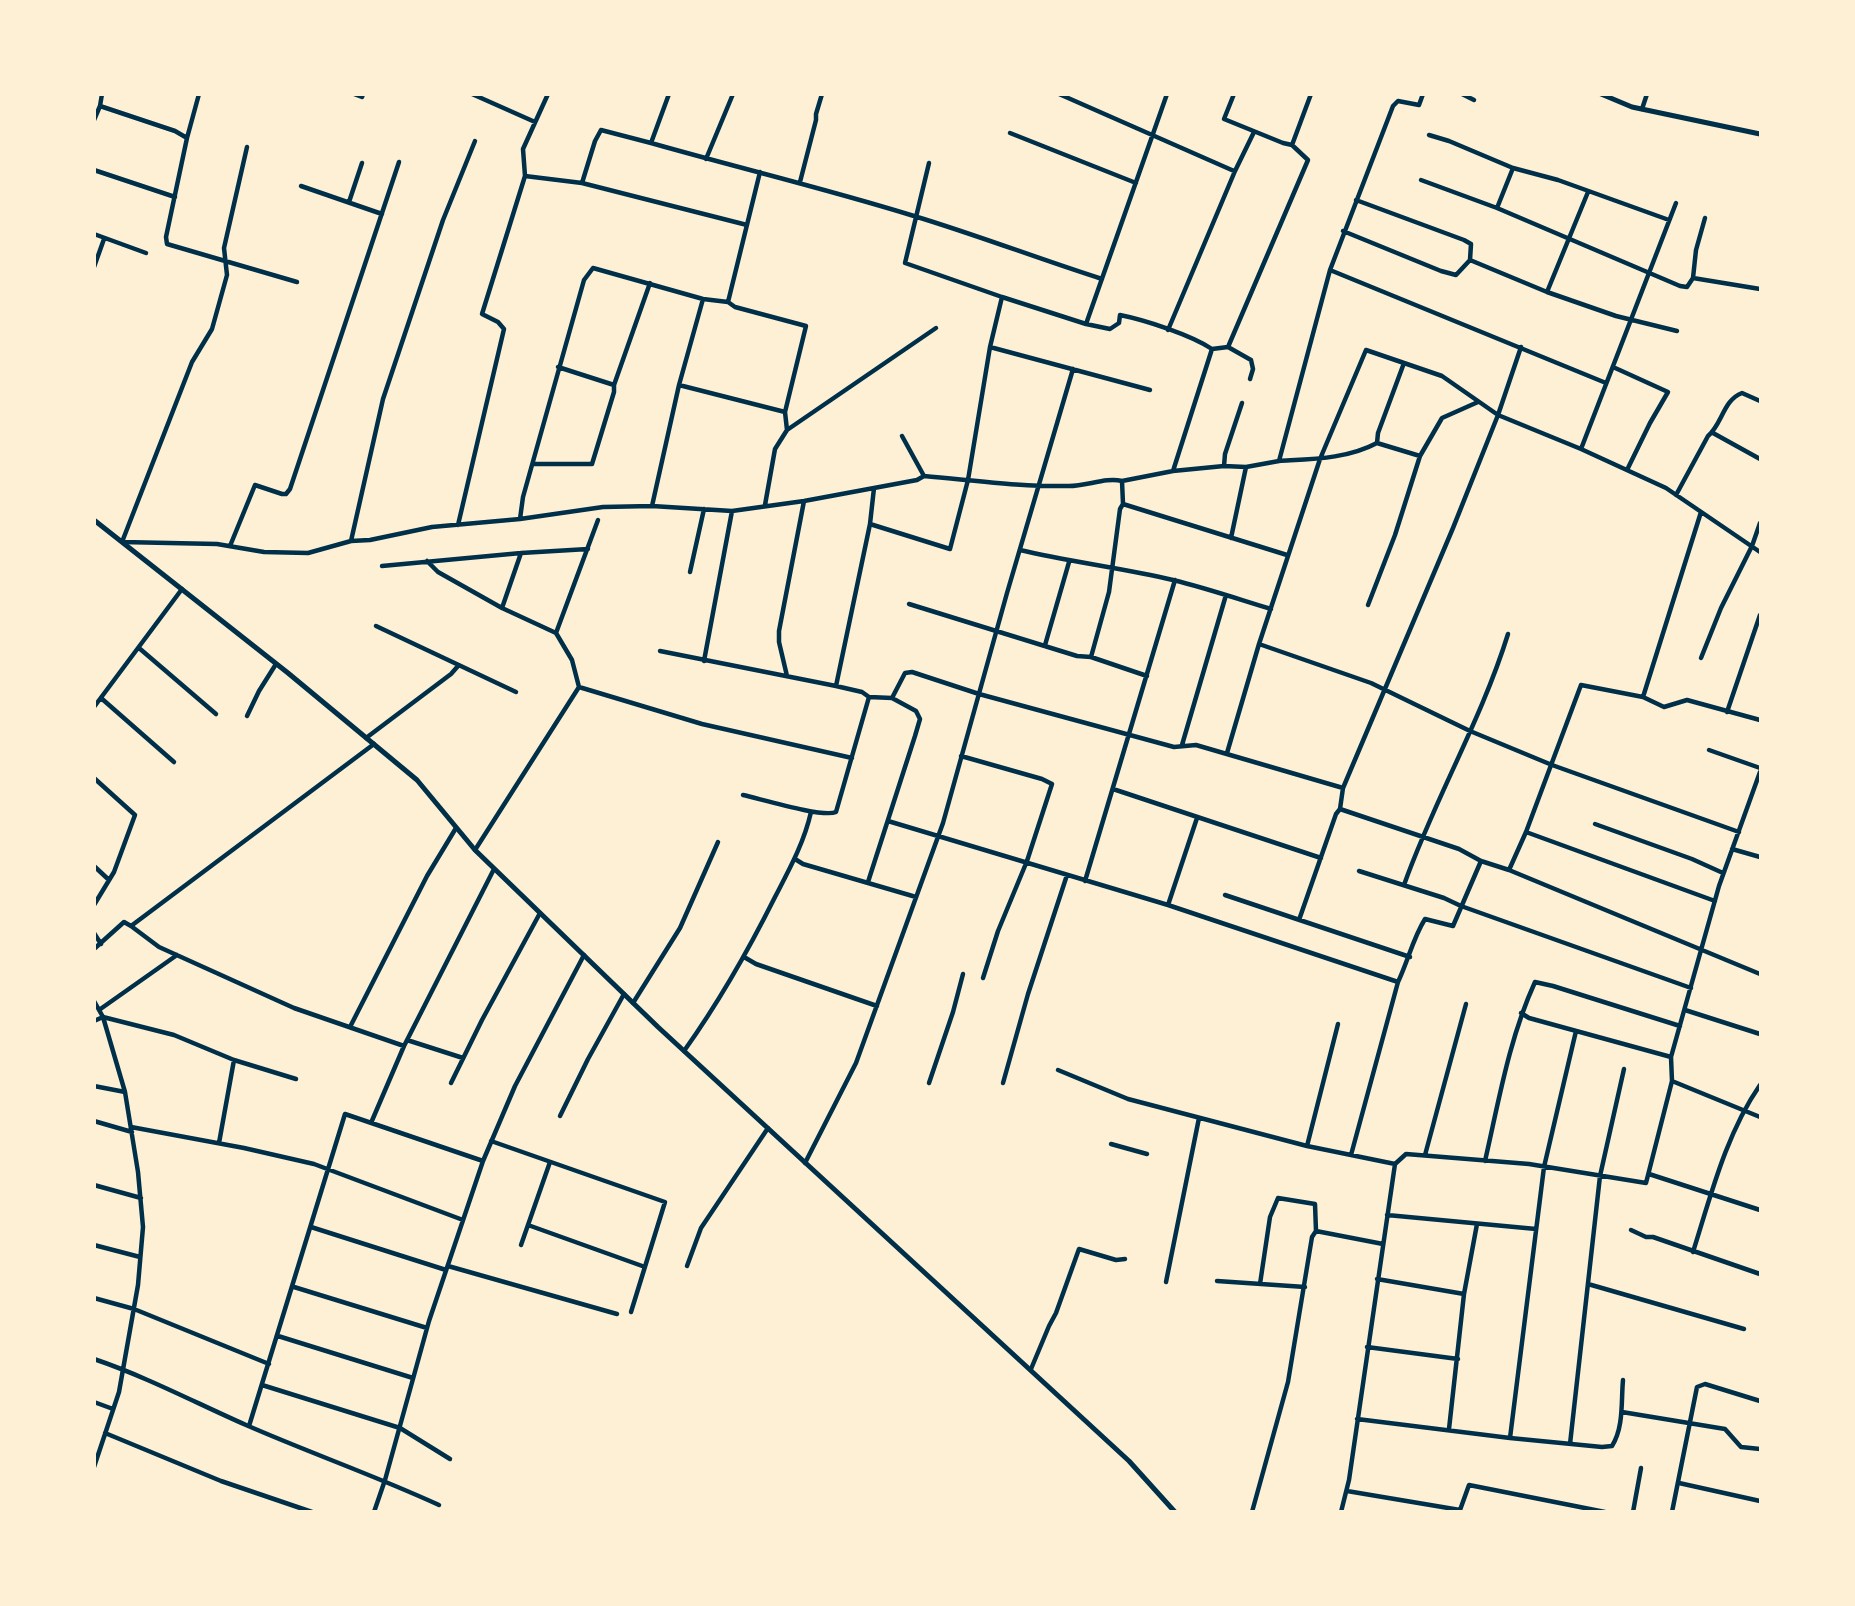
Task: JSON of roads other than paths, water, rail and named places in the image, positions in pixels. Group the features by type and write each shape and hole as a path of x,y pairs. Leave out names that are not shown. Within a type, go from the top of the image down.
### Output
{"street":[{"path":"94,120 102,94"},
{"path":"200,94 187,138 166,237 167,244 297,282"},
{"path":"354,94 362,97 362,94"},
{"path":"472,94 535,122"},
{"path":"458,525 504,329 498,322 482,314 526,176 523,149 548,94"},
{"path":"651,143 669,94"},
{"path":"706,159 733,94"},
{"path":"800,182 822,94"},
{"path":"1059,94 1235,172"},
{"path":"1086,324 1167,94"},
{"path":"1228,346 1308,160 1292,145 1283,144 1224,119 1234,94"},
{"path":"1292,145 1311,94"},
{"path":"1279,461 1343,231 1393,106 1398,101 1419,104 1423,94"},
{"path":"1462,94 1474,100"},
{"path":"1601,94 1642,109 1760,134"},
{"path":"1642,109 1647,94"},
{"path":"100,106 175,131 187,138"},
{"path":"582,183 601,130 800,182 915,216 1102,279"},
{"path":"1167,330 1254,132"},
{"path":"1010,133 1136,183"},
{"path":"1429,135 1513,168 1558,180 1669,220"},
{"path":"351,541 383,399 443,220 475,141"},
{"path":"122,542 192,362 212,329 228,275 224,248 247,147"},
{"path":"230,546 255,485 282,494 286,494 290,489 399,162"},
{"path":"349,202 362,163"},
{"path":"929,163 905,263 1002,298 1086,324 1110,329 1119,323 1121,315 1205,344 1212,349 1228,346 1251,360 1253,369 1250,379"},
{"path":"1497,208 1513,168"},
{"path":"94,170 175,197"},
{"path":"728,302 760,172"},
{"path":"526,176 582,183 747,225"},
{"path":"1421,180 1497,208 1687,287 1693,278 1696,250 1705,218"},
{"path":"301,186 382,214"},
{"path":"1547,292 1588,191"},
{"path":"1343,231 1456,275 1470,260 1471,244 1464,240 1356,200"},
{"path":"1581,449 1676,203"},
{"path":"94,234 146,253"},
{"path":"94,267 104,239"},
{"path":"1470,260 1547,292 1631,320 1677,331"},
{"path":"520,519 523,497 558,367 584,280 593,268 703,299 728,302 735,307 806,326 785,412 787,430"},
{"path":"1330,270 1606,383"},
{"path":"1693,278 1760,289"},
{"path":"533,464 592,464 614,385 650,283"},
{"path":"870,524 950,549 968,480 990,347 1002,298"},
{"path":"652,506 679,385 703,299"},
{"path":"765,505 775,449 787,430 936,328"},
{"path":"990,347 1150,390"},
{"path":"1299,920 1340,809 1343,788 1453,528 1498,415 1521,347"},
{"path":"1173,471 1212,349"},
{"path":"1227,753 1287,555 1320,459 1366,350 1442,376 1498,415 1581,449 1676,495 1760,552"},
{"path":"1377,443 1378,433 1404,363"},
{"path":"558,367 614,385"},
{"path":"1613,367 1668,391 1627,470"},
{"path":"805,1163 856,1063 938,837 1073,369"},
{"path":"679,385 785,412"},
{"path":"1676,495 1708,436 1713,433 1719,418 1736,395 1742,393 1760,401"},
{"path":"1368,605 1395,536 1420,456 1442,418 1479,402"},
{"path":"1224,466 1225,454 1242,403"},
{"path":"1713,433 1760,459"},
{"path":"902,436 924,476"},
{"path":"122,542 217,544 264,552 309,553 351,541 603,507 652,506 732,511 917,480 924,476 1039,486 1074,486 1115,479 1122,481 1173,471 1320,459 1361,452 1377,443 1420,456"},
{"path":"1231,538 1246,467"},
{"path":"1091,657 1109,592 1119,509 1123,504 1122,481"},
{"path":"836,686 870,524 874,487"},
{"path":"787,676 779,631 804,500"},
{"path":"1123,504 1287,555"},
{"path":"690,572 704,509"},
{"path":"704,661 732,511"},
{"path":"1643,697 1701,512"},
{"path":"94,520 417,780 494,869 684,1051 1129,1461 1175,1511"},
{"path":"556,633 598,520"},
{"path":"1701,658 1760,523"},
{"path":"382,566 588,549"},
{"path":"1020,550 1069,562 1112,567 1175,580 1271,609"},
{"path":"502,608 520,553"},
{"path":"427,561 438,572 502,608 556,633 572,660 579,687 475,850"},
{"path":"1045,645 1069,562"},
{"path":"1085,881 1175,580"},
{"path":"94,707 182,589"},
{"path":"1182,745 1227,595"},
{"path":"909,604 1147,676"},
{"path":"1727,712 1760,615"},
{"path":"376,626 516,692"},
{"path":"1404,885 1421,837 1470,731 1508,634"},
{"path":"1259,644 1371,683 1382,691 1470,731 1552,765 1739,832"},
{"path":"139,648 216,714"},
{"path":"660,651 836,686 862,692 869,697 892,698 916,711 920,719 868,882"},
{"path":"247,716 276,664"},
{"path":"366,738 458,666"},
{"path":"892,698 905,673 912,672 979,694 1174,747 1196,745 1343,788"},
{"path":"1509,870 1581,685 1643,697 1664,707 1687,700 1760,720"},
{"path":"579,687 702,724 852,758"},
{"path":"743,795 811,812 831,814 836,811 869,697"},
{"path":"101,698 174,762"},
{"path":"131,926 374,744"},
{"path":"1341,1511 1395,1164 1406,1154 1544,1167 1646,1183 1672,1081 1671,1057 1723,873 1760,770 1709,750"},
{"path":"961,756 1052,784 1027,861 998,931 983,978"},
{"path":"94,778 135,816 109,880 94,905"},
{"path":"1113,789 1321,858"},
{"path":"1754,790 1760,791"},
{"path":"1340,809 1459,849 1481,861 1509,870 1760,974"},
{"path":"684,1051 712,1012 744,957 794,859 808,828 811,812"},
{"path":"1168,905 1197,818"},
{"path":"888,821 1168,905 1398,982"},
{"path":"1595,824 1723,873"},
{"path":"350,1027 426,876 456,828"},
{"path":"1526,832 1715,901"},
{"path":"633,1003 680,928 718,842"},
{"path":"1732,849 1760,857"},
{"path":"794,859 916,897"},
{"path":"1351,1155 1398,982 1418,931 1425,919 1453,926 1481,861"},
{"path":"94,866 109,880"},
{"path":"371,1123 405,1043 494,869"},
{"path":"1359,871 1444,898 1691,988"},
{"path":"1003,1083 1028,994 1067,875"},
{"path":"1225,895 1410,957"},
{"path":"451,1083 540,913"},
{"path":"94,949 124,922 159,947 294,1008 463,1059"},
{"path":"94,933 101,944"},
{"path":"99,1010 177,955"},
{"path":"374,1511 427,1328 483,1161 515,1086 584,955"},
{"path":"744,957 756,964 877,1006"},
{"path":"929,1083 963,974"},
{"path":"1485,1161 1507,1061 1521,1013 1535,982 1680,1026"},
{"path":"560,1116 624,994"},
{"path":"94,1002 103,1017 125,1092 143,1227 134,1309 123,1369 95,1464"},
{"path":"1425,1156 1466,1004"},
{"path":"1685,1010 1760,1034"},
{"path":"1521,1013 1529,1018 1671,1057"},
{"path":"94,1021 103,1017 174,1035 234,1060 296,1079"},
{"path":"1307,1146 1338,1024"},
{"path":"1510,1438 1544,1167 1576,1031"},
{"path":"219,1143 234,1060"},
{"path":"1570,1444 1600,1176 1624,1069"},
{"path":"1058,1070 1128,1099 1307,1146 1395,1164"},
{"path":"1672,1081 1760,1117"},
{"path":"1693,1252 1711,1194 1743,1110 1760,1085"},
{"path":"94,1086 125,1092"},
{"path":"249,1426 345,1114 483,1161"},
{"path":"1166,1282 1199,1118"},
{"path":"94,1121 132,1130 219,1143 328,1169 463,1220"},
{"path":"687,1266 701,1228 768,1128"},
{"path":"491,1141 665,1202 631,1312"},
{"path":"1111,1144 1147,1154"},
{"path":"521,1245 550,1162"},
{"path":"1648,1174 1760,1210"},
{"path":"94,1185 141,1198"},
{"path":"1252,1511 1288,1382 1312,1237 1316,1231 1315,1204 1278,1198 1270,1217 1260,1284"},
{"path":"1387,1215 1536,1229"},
{"path":"1449,1429 1464,1294 1477,1224"},
{"path":"528,1225 645,1267"},
{"path":"311,1227 447,1268 617,1314"},
{"path":"1631,1230 1760,1274"},
{"path":"1316,1231 1383,1244"},
{"path":"94,1245 140,1257"},
{"path":"1031,1369 1056,1313 1079,1249 1116,1260 1125,1259"},
{"path":"1377,1279 1464,1294"},
{"path":"1217,1281 1305,1287"},
{"path":"1588,1284 1744,1329"},
{"path":"293,1287 427,1328"},
{"path":"94,1298 134,1309 269,1364"},
{"path":"278,1336 413,1378"},
{"path":"1367,1347 1458,1359"},
{"path":"94,1359 439,1505"},
{"path":"1357,1419 1510,1438 1612,1446 1622,1412 1623,1380"},
{"path":"1672,1511 1697,1387 1705,1384 1760,1401"},
{"path":"262,1385 400,1428 450,1458"},
{"path":"94,1402 113,1409"},
{"path":"1622,1412 1725,1429 1741,1447 1760,1449"},
{"path":"105,1433 221,1481 312,1511"},
{"path":"1633,1511 1642,1468"},
{"path":"1679,1483 1760,1501"},
{"path":"1346,1491 1460,1510 1469,1485 1605,1511"}]}
